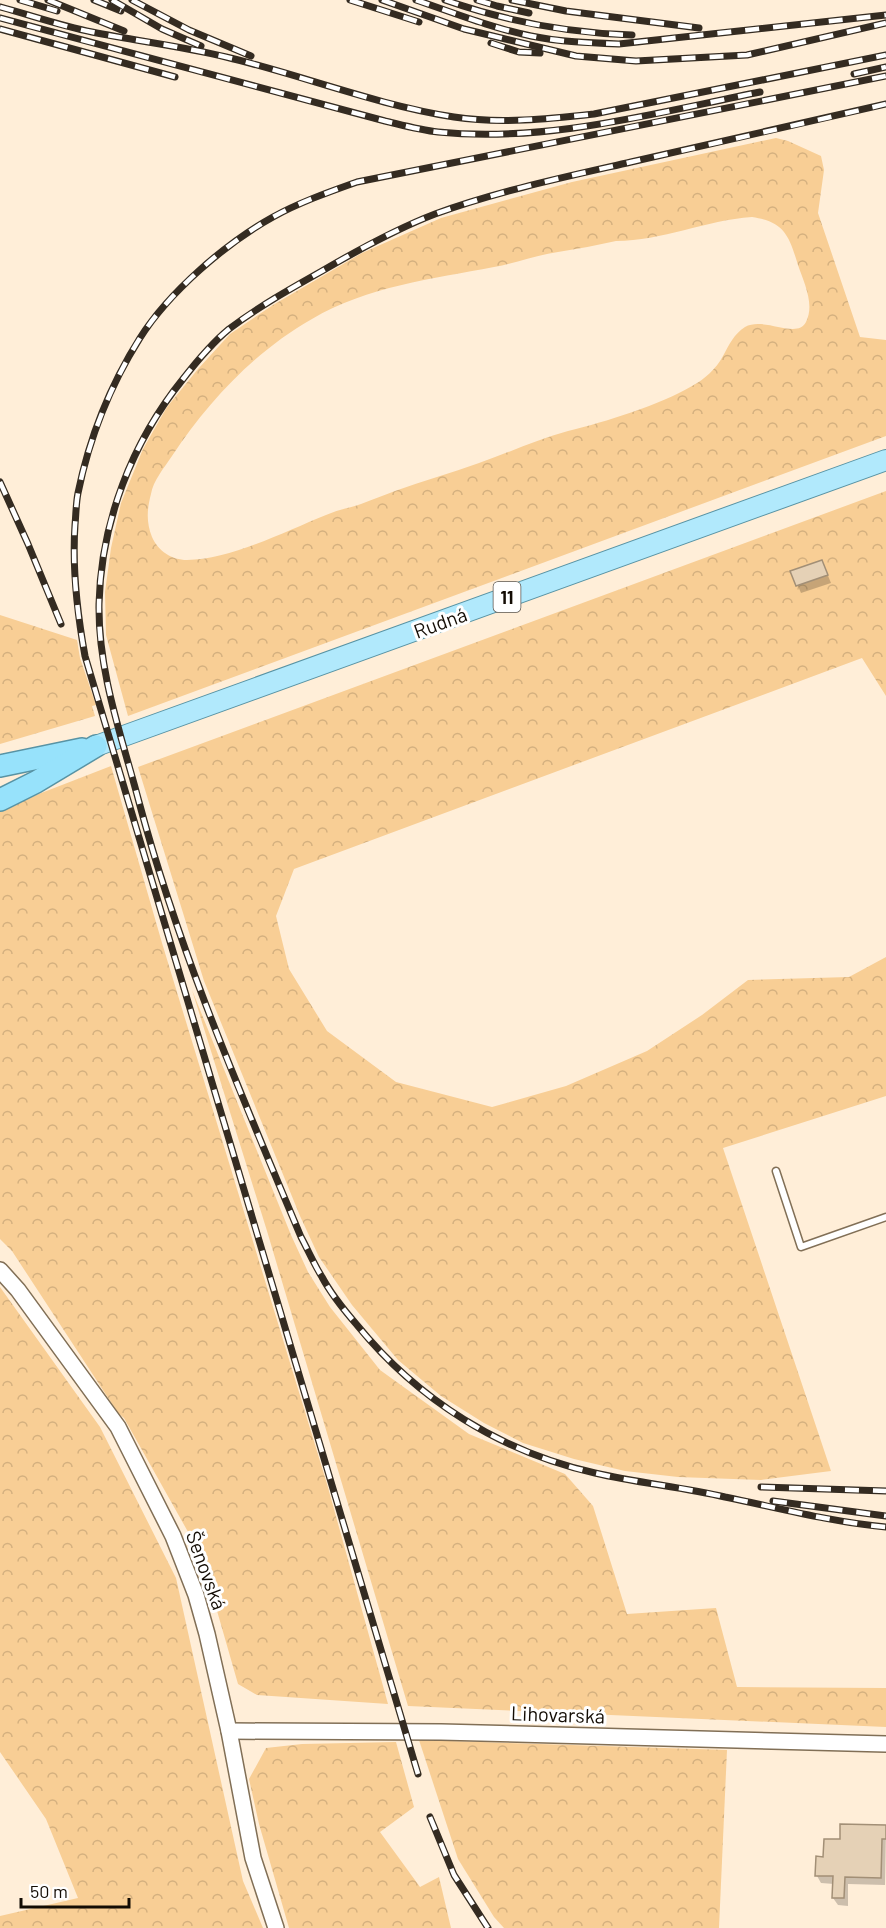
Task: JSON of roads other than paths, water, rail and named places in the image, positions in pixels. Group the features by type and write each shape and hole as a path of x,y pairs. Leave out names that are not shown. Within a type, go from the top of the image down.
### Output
{"highway":[{"name":"11","path":"0,768 96,746"},
{"name":"11","path":"0,798 36,782 96,746"}],"main road":[{"name":"Rudná","path":"96,746 886,460"}],"street":[{"name":"Šenovská","path":"0,1270 18,1290 118,1427 173,1536 196,1594 207,1634 229,1731 253,1858 276,1928"},
{"name":"Lihovarská","path":"229,1731 441,1732 886,1744"}],"lane":[{"path":"776,1171 801,1247 886,1217"}],"railway":[{"path":"20,0 57,11"},
{"path":"48,0 124,31"},
{"path":"94,0 121,11"},
{"path":"112,0 162,29 201,46"},
{"path":"132,0 189,30 251,56"},
{"path":"350,0 419,22"},
{"path":"382,0 464,29 576,56 636,61 747,55 886,23"},
{"path":"416,0 516,33 586,43 619,44 886,15"},
{"path":"445,0 537,25 584,32 632,35"},
{"path":"477,0 529,13"},
{"path":"512,0 566,11 699,28"},
{"path":"0,7 80,30 226,57 425,112 489,120 542,119 594,114 886,55"},
{"path":"0,18 385,121 438,132 479,134 560,130 640,117 760,92"},
{"path":"0,29 175,77"},
{"path":"491,43 519,52 540,53"},
{"path":"854,74 886,67"},
{"path":"418,1774 85,656 78,607 74,541 76,505 88,452 102,412 129,356 166,303 182,286 236,240 283,212 357,182 886,76"},
{"path":"886,104 557,179 459,206 420,220 377,240 263,306 229,329 211,346 165,403 149,429 135,456 113,513 101,573 99,604 102,655 112,704 155,858 192,968 301,1237 316,1267 338,1302 352,1319 381,1352 434,1399 494,1437 527,1452 595,1473 825,1518 886,1527"},
{"path":"0,482 61,624"},
{"path":"761,1487 886,1491"},
{"path":"773,1501 886,1516"},
{"path":"430,1817 454,1875 488,1928"}]}
